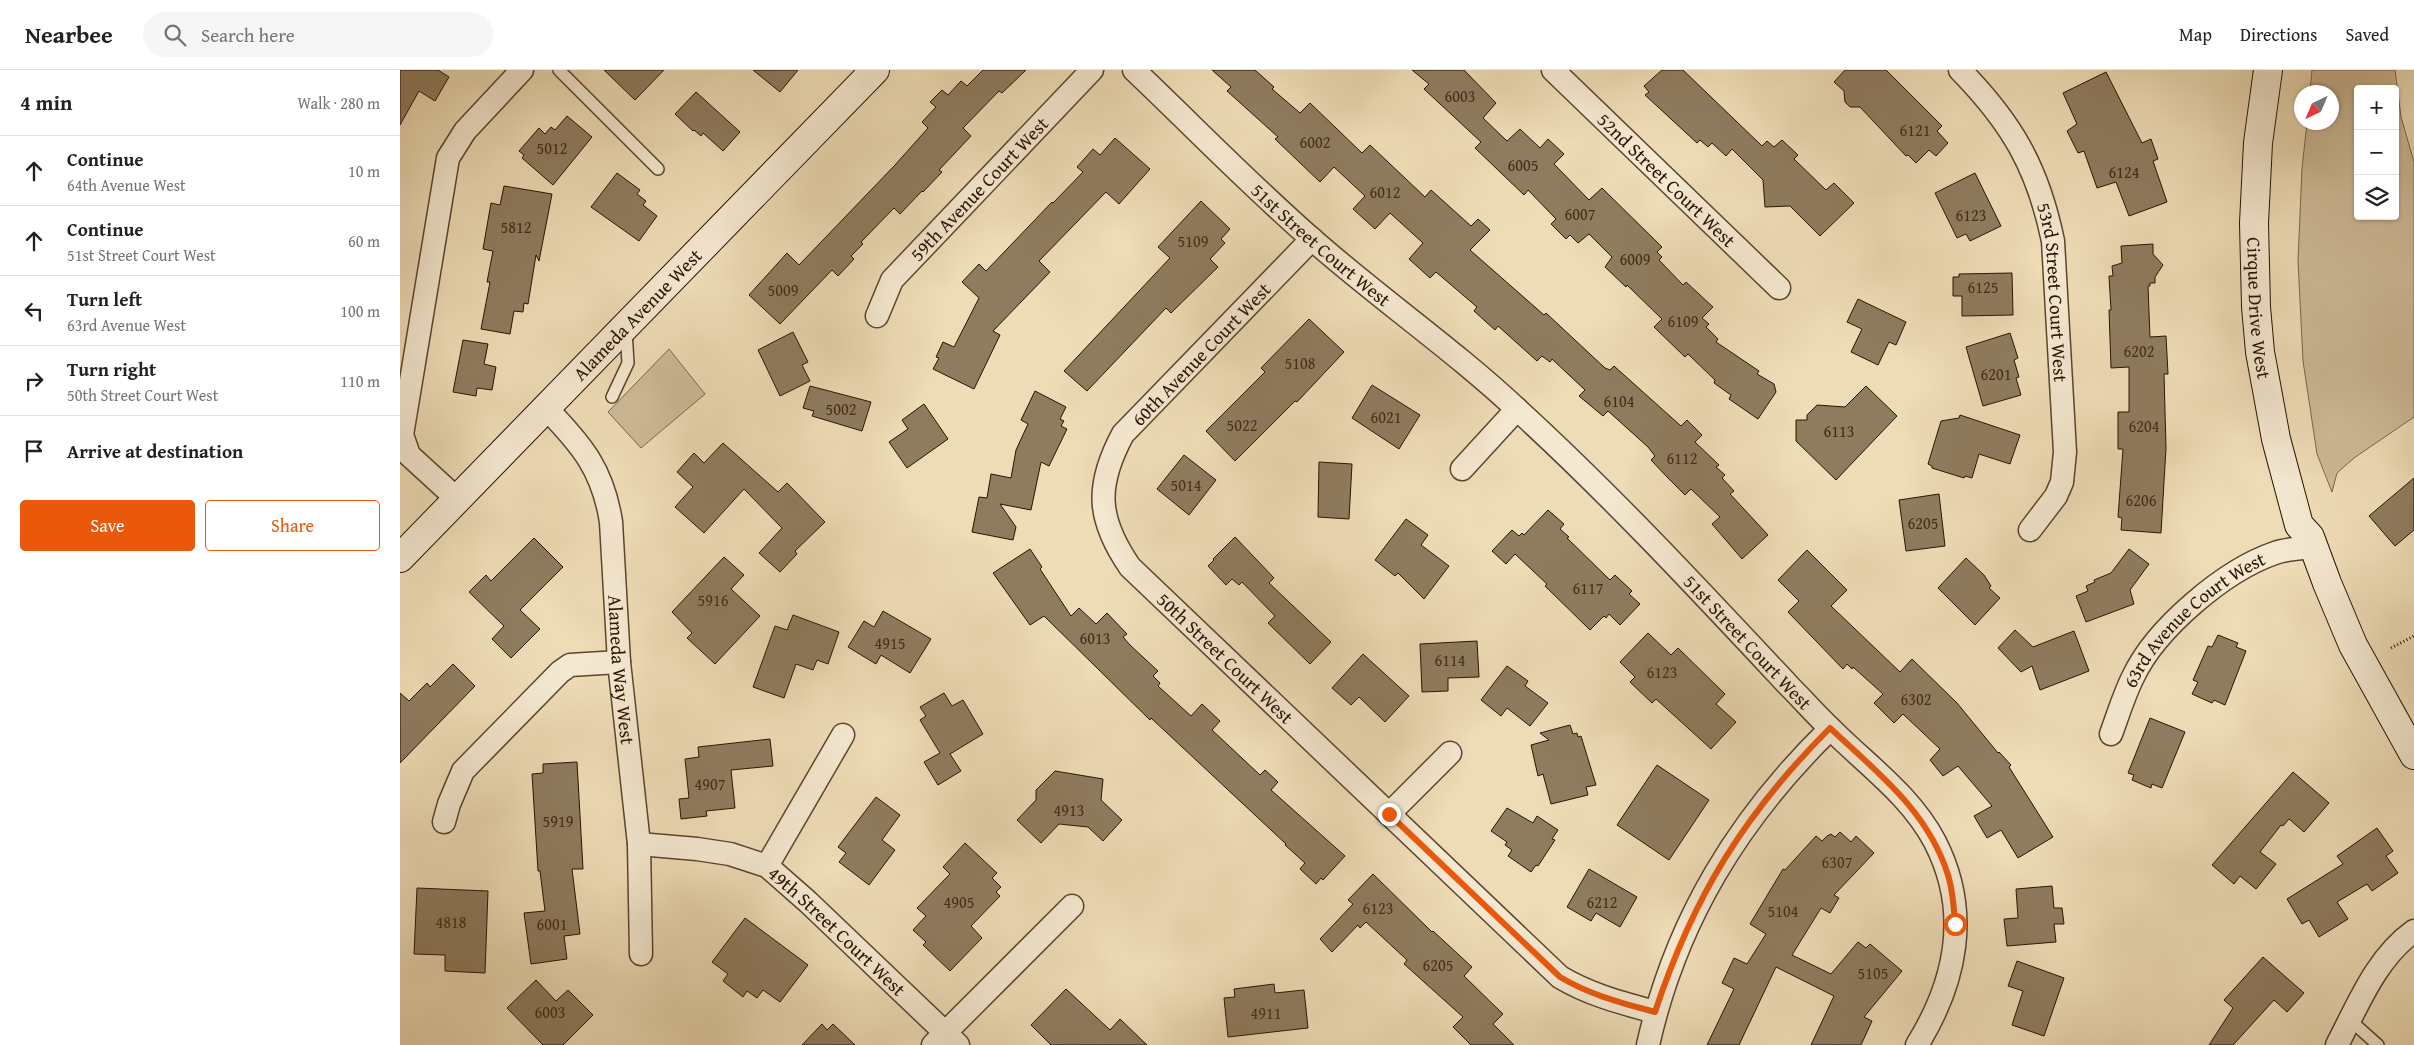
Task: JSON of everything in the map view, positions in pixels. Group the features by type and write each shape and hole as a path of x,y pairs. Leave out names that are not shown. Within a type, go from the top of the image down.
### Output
{"main road":[{"name":"Alameda Avenue West","path":"400,558 875,70"},
{"name":"Cirque Drive West","path":"2268,70 2254,183 2256,308 2267,396 2276,439 2299,525 2311,542 2353,645 2414,756"},
{"name":"Cirque Drive West","path":"2284,70 2271,176 2273,301 2277,345 2292,433 2316,518 2311,542"}],"street":[{"path":"457,499 409,455 402,435 448,158 458,141 522,70"},
{"name":"59th Avenue Court West","path":"877,316 892,280 1092,70"},
{"name":"51st Street Court West","path":"1134,70 1312,239 1517,409 1664,552 1830,728 1904,798 1922,820 1936,844 1952,892 1955,924 1953,957 1946,989 1933,1019 1917,1045"},
{"name":"52nd Street Court West","path":"1553,70 1779,288"},
{"name":"53rd Street Court West","path":"1960,70 1988,99 2022,148 2047,209 2053,241 2065,452 2062,482 2056,496 2030,530"},
{"name":"60th Avenue Court West","path":"1104,479 1110,458 1123,434 1312,239"},
{"name":"Alameda Way West","path":"546,408 576,438 590,457 607,499 611,522 619,662 639,844 641,954"},
{"path":"1462,469 1517,409"},
{"name":"50th Street Court West","path":"1104,479 1103,502 1106,520 1115,545 1130,567 1560,977 1580,989 1595,995 1655,1012"},
{"name":"63rd Avenue Court West","path":"2111,734 2133,676 2147,652 2208,591 2225,577 2276,552 2311,542"},
{"path":"444,822 449,804 463,771 560,672 570,665 619,662"},
{"path":"1648,1045 1655,1012 1684,934 1721,862 1769,794 1795,763 1830,728"},
{"path":"767,866 843,735"},
{"path":"1389,814 1450,753"},
{"name":"49th Street Court West","path":"639,844 730,854 767,866 808,902 946,1041"},
{"path":"946,1041 1072,906"},
{"path":"2337,1045 2365,988 2385,959 2414,931"}],"lane":[{"path":"559,70 658,169"},
{"path":"612,397 628,363 625,326"},
{"path":"2350,1020 2378,1045"}],"path":[{"path":"2391,648 2414,636"}],"shaded area":[{"path":"2312,70 2395,70 2397,85 2354,85 2354,220 2399,220 2399,101 2401,117 2414,162 2414,417 2354,458 2337,473 2332,492 2317,454 2303,361 2298,261 2302,168 2306,130 2339,130 2339,85 2311,85"},
{"path":"669,349 705,394 641,448 608,412"}],"building":[{"path":"400,70 438,70 449,77 435,101 419,91 400,125"},
{"path":"604,70 664,70 635,100"},
{"path":"753,70 798,70 780,92"},
{"path":"983,70 1026,70 1002,93 999,91 963,128 971,136 939,170 942,172 923,192 900,214 894,208 861,242 863,244 851,256 854,259 838,276 832,270 780,324 749,295 787,253 799,265 895,165 928,128 922,122 936,107 930,102 942,90 948,95 961,81 967,86"},
{"path":"1212,70 1255,70 1274,87 1272,89 1300,113 1310,103 1362,153 1370,145 1425,197 1431,190 1471,226 1478,219 1490,230 1470,250 1544,315 1546,313 1605,368 1610,370 1614,366 1681,426 1687,420 1702,435 1695,442 1719,465 1716,467 1725,475 1722,478 1734,491 1730,494 1768,535 1742,559 1712,524 1720,517 1691,489 1685,495 1651,460 1655,456 1648,447 1608,411 1603,416 1579,396 1585,390 1552,359 1550,362 1542,356 1537,361 1498,326 1495,330 1474,311 1477,307 1436,272 1430,278 1409,259 1423,243 1390,213 1375,229 1353,209 1365,196 1334,167 1320,182 1275,139 1278,137 1227,91 1231,87"},
{"path":"1412,70 1464,70 1496,103 1483,118 1507,141 1520,129 1540,148 1548,139 1564,154 1554,164 1589,200 1602,188 1662,247 1657,252 1662,257 1659,260 1683,285 1686,282 1713,307 1702,318 1709,324 1706,327 1718,339 1716,342 1759,371 1757,374 1774,384 1776,392 1758,419 1729,399 1731,395 1714,383 1715,380 1688,354 1685,357 1654,327 1662,319 1627,285 1626,287 1605,267 1612,257 1589,234 1578,243 1570,235 1566,239 1551,224 1556,219 1528,190 1524,195 1475,148 1481,142 1424,89 1429,84"},
{"path":"1662,70 1683,70 1762,146 1767,141 1774,147 1782,140 1798,155 1794,159 1826,190 1834,183 1854,203 1820,236 1790,206 1765,207 1763,180 1732,149 1726,156 1712,143 1708,147 1700,140 1697,143 1645,95 1649,92 1644,86"},
{"path":"1845,70 1886,70 1942,126 1937,131 1948,143 1936,156 1929,150 1916,163 1908,155 1906,156 1860,107 1850,107 1845,102 1844,91 1834,82"},
{"path":"2106,72 2142,143 2151,139 2158,159 2153,161 2167,202 2129,216 2116,182 2097,188 2084,151 2078,153 2067,131 2077,124 2063,93"},
{"path":"696,92 740,132 723,151 703,133 701,136 693,131 675,114"},
{"path":"567,116 592,137 553,185 522,158 524,155 519,151 539,128 545,134 551,127 555,130"},
{"path":"1115,138 1150,169 1119,204 1106,192 1039,261 1050,272 993,331 1000,335 974,389 933,369 939,358 936,357 943,342 954,347 979,298 962,282 979,264 986,271 1083,172 1077,167 1093,149 1100,155"},
{"path":"617,173 640,190 637,194 646,201 643,205 657,216 639,241 591,207"},
{"path":"1975,173 2001,226 1970,241 1966,234 1957,238 1935,193"},
{"path":"504,186 552,194 539,261 536,255 528,304 524,303 523,312 514,311 510,334 481,329 490,282 487,282 493,251 483,249 491,203 500,205"},
{"path":"1201,201 1230,229 1221,239 1225,243 1210,259 1218,267 1171,313 1166,308 1087,391 1064,371 1170,258 1158,247"},
{"path":"2153,244 2153,254 2163,265 2155,277 2155,283 2150,283 2150,286 2148,286 2150,337 2166,336 2168,374 2164,374 2166,448 2161,533 2121,530 2122,518 2118,517 2123,449 2118,449 2118,412 2129,412 2129,367 2111,368 2109,310 2111,310 2109,276 2113,276 2112,266 2122,263 2121,246"},
{"path":"2012,273 2013,315 1962,316 1962,296 1953,296 1953,277 1959,277 1959,274"},
{"path":"1858,299 1906,322 1896,345 1889,342 1878,365 1851,352 1862,329 1847,322"},
{"path":"1309,319 1344,352 1297,402 1295,401 1235,461 1206,431 1265,372 1261,368"},
{"path":"793,332 808,362 802,365 810,381 780,396 758,350"},
{"path":"2010,333 2018,358 2014,360 2019,377 2016,378 2021,395 1983,406 1966,347"},
{"path":"463,340 488,344 484,364 496,367 492,390 477,388 476,396 453,392"},
{"path":"1372,385 1420,415 1399,449 1352,418"},
{"path":"810,386 871,402 862,431 812,416 814,411 803,408"},
{"path":"1866,386 1897,416 1836,480 1796,441 1796,420 1807,420 1807,415 1817,405 1845,407"},
{"path":"1035,391 1066,407 1060,419 1064,421 1061,426 1067,429 1049,466 1041,462 1031,510 1000,504 1016,527 1013,540 972,532 979,497 987,498 991,474 1011,478 1016,450 1028,424 1021,420"},
{"path":"924,404 948,439 907,468 889,442 908,429 902,420"},
{"path":"1960,415 2020,435 2010,464 1979,454 1972,478 1965,476 1964,478 1932,468 1928,464 1941,421 1959,418"},
{"path":"723,443 778,492 787,483 825,522 795,551 797,554 780,572 759,553 782,528 744,489 704,533 675,507 693,487 677,472 694,453 704,463"},
{"path":"1184,455 1216,480 1189,515 1157,489"},
{"path":"1319,462 1352,464 1349,519 1318,517"},
{"path":"2414,478 2414,530 2395,546 2369,516"},
{"path":"1939,494 1945,546 1906,551 1899,500"},
{"path":"1548,510 1564,524 1560,529 1569,537 1567,538 1610,580 1615,575 1632,591 1629,594 1640,604 1620,625 1609,614 1606,618 1604,616 1590,630 1545,586 1547,584 1515,554 1506,564 1492,551 1512,530 1519,536 1522,533 1524,535"},
{"path":"1406,519 1428,535 1421,545 1449,566 1424,599 1398,573 1395,576 1375,560"},
{"path":"1235,537 1274,578 1269,583 1331,642 1310,664 1268,623 1275,616 1242,582 1239,585 1232,579 1226,585 1208,566"},
{"path":"534,538 563,567 520,610 540,629 511,658 492,639 504,626 469,592 486,575 491,581"},
{"path":"1030,549 1042,567 1040,569 1071,616 1079,608 1096,624 1107,613 1127,634 1123,637 1130,645 1158,671 1153,676 1160,683 1158,686 1191,716 1202,704 1220,721 1212,730 1260,775 1265,770 1278,782 1271,790 1345,856 1323,880 1321,878 1316,884 1300,869 1305,863 1286,844 1151,718 1150,720 1044,616 1030,625 993,573"},
{"path":"2129,549 2149,564 2130,590 2134,604 2086,622 2076,596 2088,591 2086,586 2095,582 2094,580 2111,573"},
{"path":"1807,550 1847,590 1831,606 1900,672 1912,659 1957,703 1998,753 2011,765 2009,767 2053,837 2018,858 2001,830 1987,838 1974,816 1992,806 1958,766 1943,776 1930,760 1940,749 1903,714 1894,723 1874,703 1883,694 1853,667 1852,669 1847,664 1843,669 1788,612 1799,601 1778,580"},
{"path":"724,557 744,575 731,589 760,616 715,664 687,638 692,633 672,612"},
{"path":"1966,558 1984,575 1991,586 1989,588 2000,598 1975,625 1938,588"},
{"path":"883,611 931,639 910,673 881,655 876,664 848,647 864,621 874,627"},
{"path":"793,615 839,632 828,664 817,660 813,670 796,664 784,698 753,687 775,626 787,630"},
{"path":"2015,630 2033,647 2074,631 2089,671 2040,690 2032,666 2021,672 1998,648"},
{"path":"1648,633 1671,655 1678,648 1725,694 1716,704 1736,722 1711,749 1656,699 1652,703 1630,682 1635,677 1620,662"},
{"path":"2218,635 2238,643 2236,647 2246,651 2225,705 2214,700 2212,703 2192,694 2198,682 2193,680 2208,646 2212,647"},
{"path":"1477,641 1479,677 1448,678 1448,691 1422,692 1420,644"},
{"path":"1363,654 1409,696 1385,722 1359,697 1351,705 1332,688"},
{"path":"453,664 475,686 400,763 400,693 409,701 427,683 430,687"},
{"path":"1507,666 1528,681 1525,686 1548,703 1530,726 1507,708 1501,716 1481,700"},
{"path":"944,693 952,706 963,700 983,734 950,754 961,771 938,785 924,762 940,753 920,720 926,716 920,707"},
{"path":"2150,718 2185,732 2162,788 2152,784 2151,788 2132,780 2134,775 2128,773"},
{"path":"1570,725 1573,734 1577,733 1578,737 1581,736 1596,785 1586,787 1588,795 1551,804 1543,774 1538,776 1531,745 1549,740 1540,733"},
{"path":"770,739 773,766 731,770 735,808 706,811 707,816 681,819 679,799 689,798 685,759 699,757 698,747"},
{"path":"577,762 583,869 572,869 580,934 564,936 567,959 531,964 524,913 545,911 540,871 538,871 532,774 543,773 543,764"},
{"path":"1657,765 1709,800 1669,860 1617,825"},
{"path":"1055,771 1103,779 1101,800 1122,820 1103,841 1088,827 1059,824 1041,843 1017,820 1036,800 1036,790"},
{"path":"2293,772 2329,803 2304,832 2289,819 2283,826 2281,825 2260,852 2276,864 2256,889 2240,876 2234,884 2212,865"},
{"path":"876,797 900,815 882,840 895,850 869,885 839,862 846,853 838,847"},
{"path":"1507,808 1533,823 1537,816 1558,830 1552,839 1555,840 1538,866 1536,865 1531,872 1508,856 1512,850 1505,845 1507,842 1491,831"},
{"path":"2377,828 2393,851 2386,856 2398,873 2372,891 2367,884 2337,902 2348,919 2319,937 2309,920 2302,924 2287,899 2343,864 2337,856"},
{"path":"1840,832 1851,842 1856,836 1874,853 1834,895 1839,898 1830,913 1821,908 1792,955 1831,974 1858,942 1866,948 1870,944 1902,971 1864,1017 1872,1021 1861,1045 1811,1045 1834,996 1776,967 1739,1045 1707,1045 1734,989 1722,983 1734,958 1747,964 1766,934 1750,924 1783,869 1785,870 1816,836 1822,841 1831,834 1835,837"},
{"path":"965,843 997,873 992,878 1001,887 996,892 1000,896 971,926 982,938 950,971 923,945 926,942 913,930 926,916 917,908 950,874 943,867"},
{"path":"1589,869 1637,897 1620,927 1596,913 1591,921 1567,907"},
{"path":"1373,874 1432,932 1472,967 1464,976 1503,1014 1493,1024 1514,1045 1471,1045 1453,1027 1463,1017 1404,964 1407,960 1366,922 1360,928 1358,925 1332,952 1320,939 1353,904 1348,900"},
{"path":"2052,886 2054,908 2062,908 2064,924 2054,924 2056,942 2007,946 2004,919 2018,918 2016,889"},
{"path":"417,888 488,891 485,973 445,971 445,955 414,954"},
{"path":"745,918 808,965 780,1002 763,990 757,998 747,991 743,997 723,981 728,974 712,962"},
{"path":"2263,957 2304,993 2287,1012 2274,1000 2233,1045 2209,1045 2233,1008 2224,1000"},
{"path":"2017,961 2064,978 2044,1036 2012,1025 2023,991 2008,986"},
{"path":"536,980 556,1001 568,990 593,1015 563,1045 543,1045 507,1008"},
{"path":"1274,984 1275,993 1304,990 1308,1028 1228,1037 1224,998 1235,997 1234,989"},
{"path":"1066,989 1110,1030 1120,1019 1147,1045 1051,1045 1031,1025"},
{"path":"822,1024 827,1030 833,1024 855,1045 802,1045"}],"route":[{"path":"1389,814 1560,977 1580,989 1595,995 1655,1012 1684,934 1721,862 1769,794 1795,763 1830,728 1904,798 1922,820 1936,844 1948,875 1952,892 1955,924"}]}
